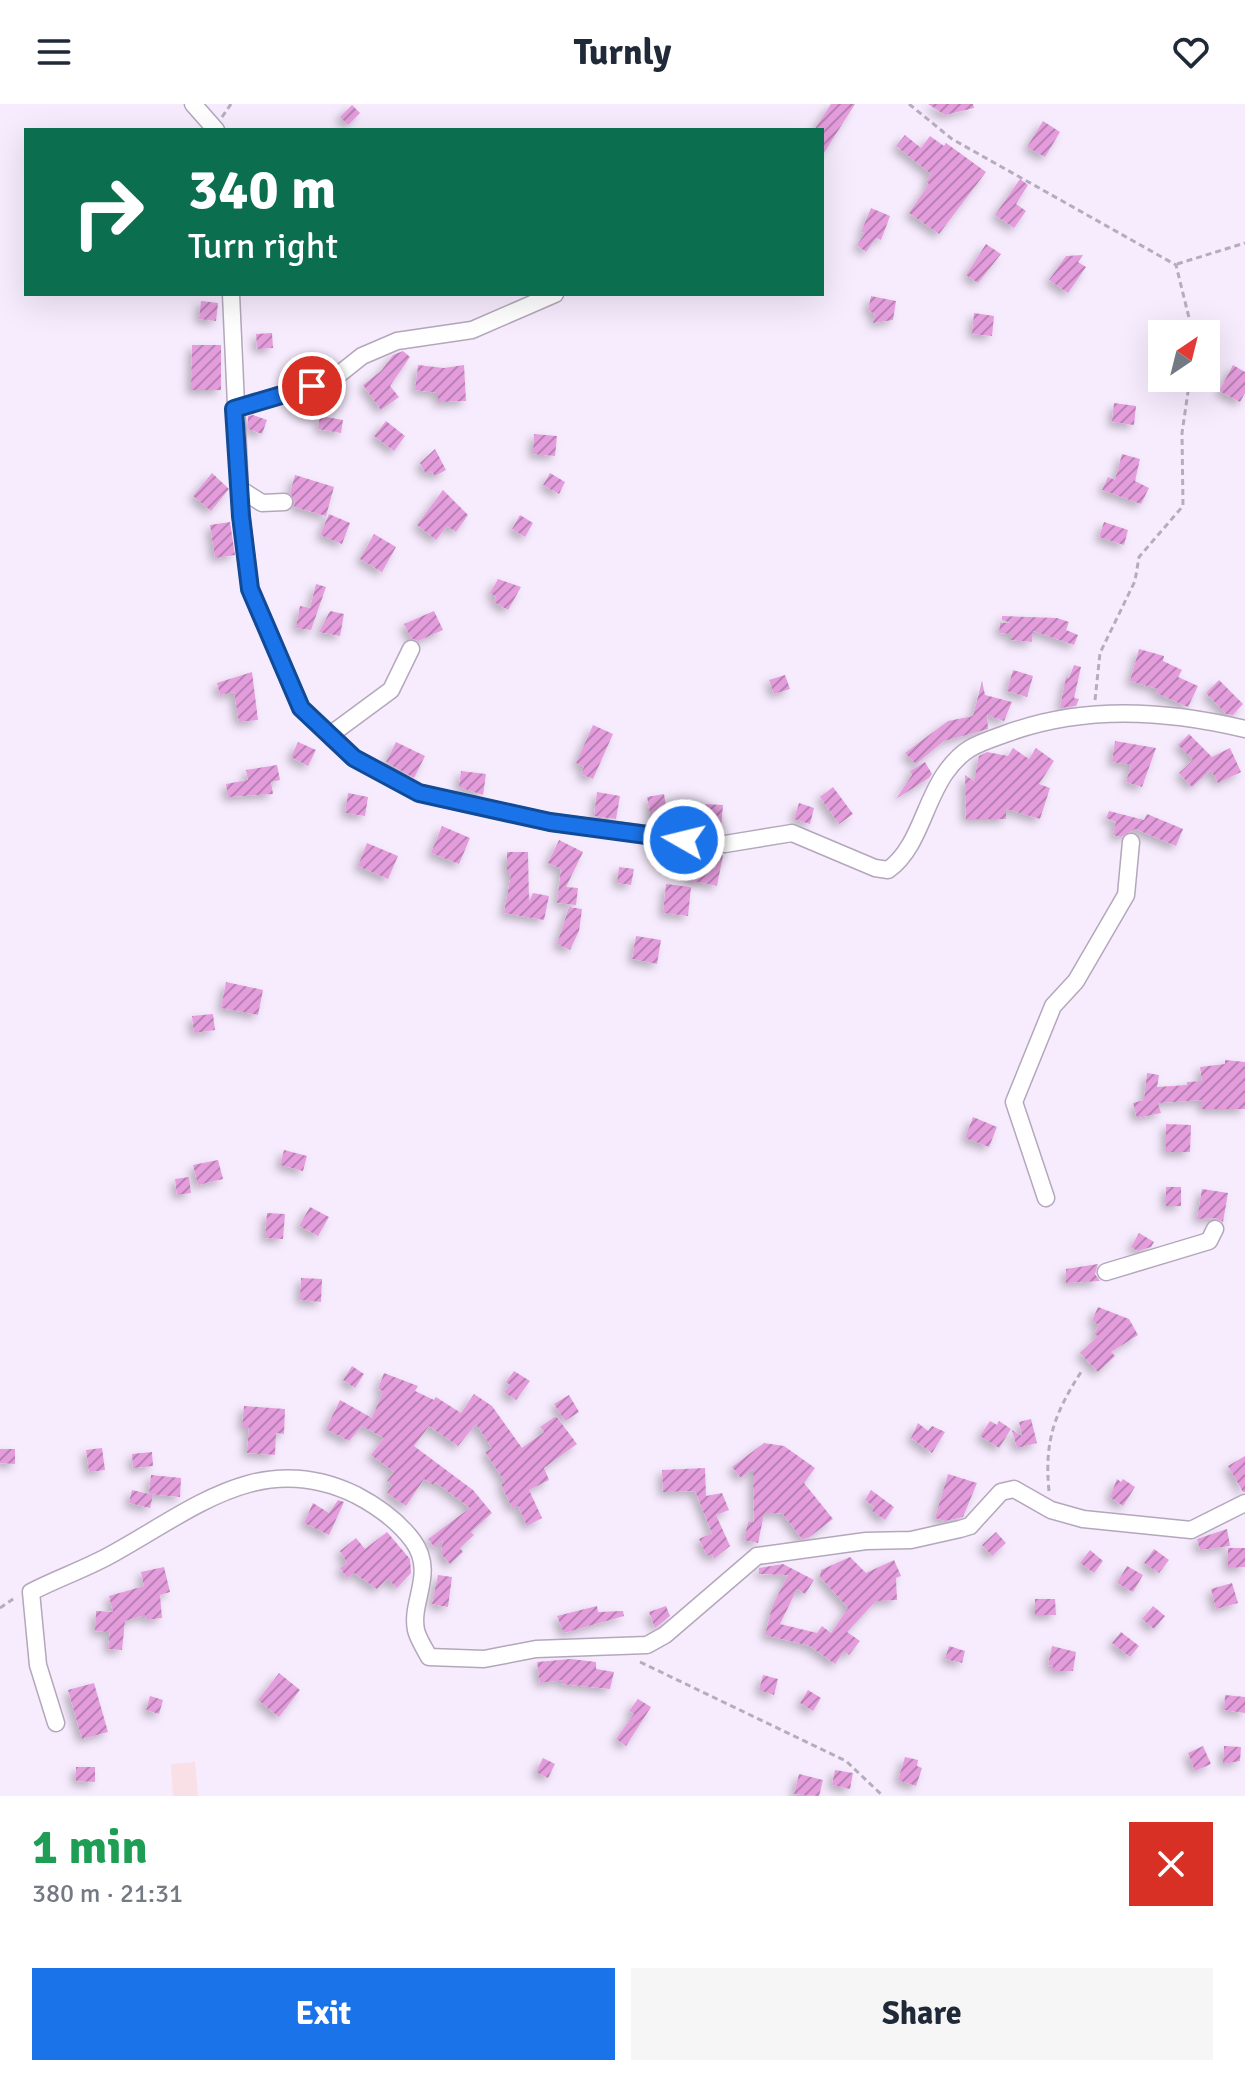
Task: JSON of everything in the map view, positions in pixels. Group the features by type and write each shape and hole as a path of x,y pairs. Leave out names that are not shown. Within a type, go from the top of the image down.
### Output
{"street":[{"path":"193,104 214,128"},
{"path":"231,296 234,409 250,589 301,708 354,758 419,793 550,822 684,840 725,844 792,833 875,868 888,870 908,850 943,776 962,750 1041,720 1096,713 1210,721 1245,729"},
{"path":"234,409 333,379 362,356 397,341 472,330 550,296"},
{"path":"240,489 262,503 284,502"},
{"path":"330,735 391,690 411,649"},
{"path":"1046,1198 1014,1102 1053,1006 1076,981 1126,895 1131,842"},
{"path":"1106,1272 1209,1241 1215,1229"},
{"path":"56,1723 38,1665 31,1592 110,1556 246,1482 285,1476 306,1479 338,1487 369,1502 415,1543 424,1576 415,1629 429,1657 484,1659 536,1649 647,1645 665,1635 745,1564 769,1551 911,1540 960,1529 970,1526 1001,1492 1014,1489 1051,1510 1083,1519 1191,1530 1245,1503"}],"path":[{"path":"909,104 952,139 1176,265 1190,320"},
{"path":"1176,265 1245,243"},
{"path":"1096,713 1094,690 1100,653 1135,581 1139,557 1183,506 1182,433 1188,392"},
{"path":"1051,1510 1047,1453 1056,1412 1081,1372"},
{"path":"0,1608 31,1592"},
{"path":"636,1660 846,1761 883,1796"}],"shaded area":[{"path":"195,1762 198,1796 173,1796 171,1764"}],"building":[{"path":"831,104 855,104 824,153 824,128 815,128"},
{"path":"928,104 973,104 974,108 945,115"},
{"path":"352,105 360,113 348,125 340,117"},
{"path":"1043,121 1060,132 1045,157 1027,147"},
{"path":"905,135 921,148 930,136 944,146 946,143 986,172 939,234 909,213 929,184 926,182 931,174 896,146"},
{"path":"1020,179 1028,185 1016,204 1026,211 1014,228 995,215"},
{"path":"871,208 890,216 881,240 876,238 866,252 857,245 865,233 861,232"},
{"path":"986,244 1001,254 978,283 966,275"},
{"path":"1083,255 1078,262 1086,267 1068,293 1049,280 1066,256"},
{"path":"871,296 896,301 893,320 873,323 875,314 868,310"},
{"path":"201,301 218,303 216,321 199,319"},
{"path":"974,313 994,316 992,336 972,334"},
{"path":"272,333 273,348 257,349 256,334"},
{"path":"192,345 221,345 221,390 191,390"},
{"path":"403,351 410,357 390,386 399,397 381,410 363,385 381,371 393,355"},
{"path":"418,365 444,368 464,365 466,401 438,402 438,393 415,390"},
{"path":"1233,365 1245,372 1245,393 1240,402 1220,389"},
{"path":"1114,403 1136,406 1134,425 1112,422"},
{"path":"248,416 267,420 262,434 248,429"},
{"path":"320,416 343,420 341,433 318,429"},
{"path":"386,421 405,436 394,451 374,436"},
{"path":"534,434 557,436 555,456 533,454"},
{"path":"435,449 446,470 435,476 431,471 426,474 420,463"},
{"path":"1122,454 1140,459 1135,481 1149,488 1141,504 1102,490 1108,477 1115,480"},
{"path":"212,473 229,489 211,511 193,496"},
{"path":"550,473 565,482 559,494 543,485"},
{"path":"295,475 334,487 326,516 294,507 295,501 290,493"},
{"path":"443,490 468,515 456,532 447,526 436,540 417,525"},
{"path":"329,514 350,523 342,544 320,535"},
{"path":"520,515 533,523 525,537 512,529"},
{"path":"230,522 235,555 215,558 210,525"},
{"path":"1104,522 1128,530 1124,545 1099,537"},
{"path":"374,534 396,547 382,572 360,559"},
{"path":"498,579 521,587 508,610 494,602 496,597 490,593"},
{"path":"316,584 326,587 311,630 296,628 300,606 310,608"},
{"path":"330,611 344,614 340,636 319,632"},
{"path":"434,611 443,630 418,641 411,638 404,624"},
{"path":"1002,616 1057,618 1069,622 1066,630 1078,635 1074,645 1033,631 1032,642 1011,640 1011,634 999,633 1000,623 1011,623 1002,620"},
{"path":"1139,649 1164,656 1163,661 1182,670 1178,677 1198,686 1188,707 1156,693 1158,689 1130,681"},
{"path":"1074,665 1081,667 1074,698 1079,699 1076,706 1060,708 1066,677 1069,678"},
{"path":"1013,670 1033,676 1027,697 1007,691"},
{"path":"252,672 258,720 239,722 234,692 220,695 217,683"},
{"path":"785,675 790,689 774,694 769,680"},
{"path":"1219,680 1243,704 1233,715 1226,714 1206,693"},
{"path":"982,681 985,695 1012,702 1004,721 987,715 988,729 944,741 916,764 905,753 948,721 973,716"},
{"path":"593,725 613,734 593,779 581,774 584,767 576,763"},
{"path":"1189,734 1212,757 1230,748 1241,772 1218,783 1211,770 1192,787 1179,773 1193,760 1178,745"},
{"path":"1115,741 1156,748 1142,787 1126,782 1131,765 1112,762"},
{"path":"298,742 316,750 308,766 291,757"},
{"path":"396,742 425,756 414,778 386,762"},
{"path":"1013,748 1029,759 1036,748 1054,761 1039,784 1050,788 1040,819 1006,809 1006,819 966,819 965,775 974,781 979,756 987,752 1008,756"},
{"path":"925,762 932,774 929,778 896,799 912,775 910,771"},
{"path":"277,765 280,780 271,782 273,794 228,797 226,784 248,780 246,770"},
{"path":"461,771 486,774 483,795 459,787"},
{"path":"833,787 853,814 839,824 820,797"},
{"path":"597,792 620,796 616,819 594,816"},
{"path":"348,793 368,797 365,816 345,813"},
{"path":"664,794 667,812 650,814 647,797"},
{"path":"799,803 814,808 810,824 794,819"},
{"path":"705,804 723,805 721,827 704,825"},
{"path":"1109,811 1144,820 1147,814 1183,829 1176,846 1135,829 1121,837 1113,835 1116,822 1106,818"},
{"path":"442,826 470,838 459,864 431,853"},
{"path":"559,840 583,852 566,887 578,888 576,905 557,903 561,869 548,863"},
{"path":"367,843 398,856 388,879 358,866"},
{"path":"693,851 723,855 717,886 688,880"},
{"path":"507,852 528,852 529,902 533,893 549,896 544,920 504,913 511,874 507,874"},
{"path":"619,867 634,869 631,885 617,883"},
{"path":"666,884 691,887 688,916 663,913"},
{"path":"569,907 582,909 579,931 570,950 557,944"},
{"path":"636,936 661,940 657,964 632,959"},
{"path":"226,982 263,990 258,1015 221,1008"},
{"path":"213,1014 215,1030 194,1033 192,1016"},
{"path":"1225,1060 1245,1062 1245,1109 1202,1109 1202,1100 1158,1103 1161,1113 1137,1118 1133,1103 1144,1100 1147,1073 1159,1075 1157,1087 1187,1085 1187,1082 1202,1081 1200,1067 1225,1064"},
{"path":"973,1117 997,1127 989,1147 965,1138"},
{"path":"1166,1124 1191,1125 1190,1152 1166,1152"},
{"path":"284,1150 307,1156 303,1171 280,1165"},
{"path":"218,1160 223,1179 198,1185 193,1165"},
{"path":"189,1177 191,1193 177,1195 175,1179"},
{"path":"1166,1187 1181,1187 1181,1206 1166,1206"},
{"path":"1202,1189 1228,1193 1223,1222 1215,1218 1197,1219"},
{"path":"310,1207 329,1217 318,1236 299,1226"},
{"path":"267,1213 285,1214 283,1239 265,1238"},
{"path":"1139,1233 1154,1242 1151,1247 1138,1251 1131,1247"},
{"path":"1098,1264 1095,1274 1100,1281 1066,1283 1066,1269"},
{"path":"301,1278 322,1279 321,1302 300,1300"},
{"path":"1098,1307 1129,1319 1138,1335 1111,1352 1115,1356 1098,1372 1080,1353 1098,1336 1094,1334 1099,1325 1092,1321"},
{"path":"352,1366 364,1374 355,1388 343,1380"},
{"path":"514,1371 530,1381 516,1400 504,1392 510,1385 506,1382"},
{"path":"384,1373 418,1386 415,1391 434,1400 436,1397 461,1413 474,1394 492,1406 522,1448 544,1432 540,1427 556,1416 577,1444 544,1468 549,1480 529,1490 542,1518 527,1526 518,1506 512,1508 501,1484 505,1482 485,1452 492,1448 476,1424 458,1446 429,1426 414,1446 473,1490 492,1513 471,1532 474,1535 460,1548 463,1552 450,1564 441,1554 443,1540 435,1548 428,1539 470,1508 435,1482 433,1485 424,1479 406,1506 387,1493 392,1485 387,1481 394,1472 371,1455 384,1438 362,1426 349,1441 326,1429 340,1400 372,1418 383,1391 378,1389"},
{"path":"569,1395 579,1412 565,1421 554,1404"},
{"path":"244,1406 285,1409 284,1434 276,1433 275,1455 247,1453 249,1427 242,1427"},
{"path":"1031,1419 1037,1443 1017,1448 1012,1430 1022,1436 1019,1422"},
{"path":"990,1421 997,1425 999,1421 1011,1429 999,1448 980,1436"},
{"path":"918,1423 928,1431 932,1426 945,1432 932,1453 911,1438"},
{"path":"764,1443 784,1446 815,1468 804,1483 833,1519 808,1538 802,1539 782,1513 764,1514 758,1543 744,1540 748,1522 754,1522 753,1469 741,1478 732,1467"},
{"path":"102,1448 105,1470 89,1472 86,1450"},
{"path":"0,1449 15,1449 15,1464 0,1463"},
{"path":"152,1452 153,1466 133,1468 132,1454"},
{"path":"1245,1456 1245,1492 1243,1492 1228,1466"},
{"path":"705,1468 706,1496 722,1493 729,1510 716,1515 730,1546 714,1559 712,1554 707,1556 699,1539 712,1533 695,1491 663,1492 662,1470"},
{"path":"948,1474 977,1483 963,1517 945,1521 935,1518"},
{"path":"151,1475 181,1478 180,1497 149,1494"},
{"path":"1117,1479 1121,1482 1123,1479 1135,1487 1123,1506 1110,1497"},
{"path":"132,1490 153,1495 150,1508 129,1503"},
{"path":"871,1490 894,1507 885,1520 872,1511 874,1507 865,1500"},
{"path":"338,1500 344,1502 329,1535 304,1523 313,1503 329,1513"},
{"path":"1227,1529 1230,1546 1200,1550 1197,1539"},
{"path":"387,1532 410,1559 411,1573 397,1588 388,1579 377,1589 354,1573 347,1578 340,1568 347,1563 340,1551 356,1538 365,1549"},
{"path":"996,1532 1006,1543 992,1556 982,1545"},
{"path":"1228,1548 1245,1548 1245,1567 1228,1568"},
{"path":"1154,1549 1169,1560 1159,1573 1144,1563"},
{"path":"1090,1550 1103,1561 1094,1573 1080,1563"},
{"path":"850,1557 866,1573 894,1560 901,1576 896,1578 897,1600 876,1601 847,1632 860,1641 849,1655 844,1651 835,1664 810,1646 765,1635 772,1607 788,1575 759,1574 759,1568 783,1564 814,1580 805,1594 797,1589 780,1624 817,1633 822,1626 831,1633 848,1608 820,1577 821,1570"},
{"path":"1127,1566 1143,1575 1133,1592 1117,1583"},
{"path":"164,1567 170,1592 160,1595 162,1618 146,1620 145,1615 125,1621 122,1650 108,1649 110,1632 95,1631 96,1611 113,1612 109,1596 144,1586 141,1572"},
{"path":"438,1575 452,1577 448,1607 432,1604"},
{"path":"1232,1583 1238,1603 1216,1609 1211,1589"},
{"path":"1035,1599 1055,1599 1056,1615 1035,1615"},
{"path":"597,1606 598,1612 623,1611 624,1616 564,1633 557,1616"},
{"path":"666,1606 670,1616 655,1628 649,1612"},
{"path":"1153,1606 1165,1616 1154,1629 1142,1619"},
{"path":"1121,1632 1139,1646 1130,1657 1112,1643"},
{"path":"949,1646 965,1651 962,1663 945,1659"},
{"path":"1052,1646 1076,1652 1073,1671 1052,1671 1053,1666 1048,1665"},
{"path":"571,1659 596,1662 596,1669 614,1672 610,1689 562,1684 562,1680 540,1683 537,1662"},
{"path":"279,1673 300,1690 279,1717 258,1700"},
{"path":"763,1675 778,1679 774,1695 759,1690"},
{"path":"94,1683 108,1732 82,1739 68,1690"},
{"path":"808,1690 821,1698 813,1711 800,1703"},
{"path":"1225,1695 1245,1697 1245,1713 1224,1710"},
{"path":"150,1696 163,1700 159,1714 146,1710"},
{"path":"638,1699 651,1707 626,1746 616,1739 634,1714 629,1711"},
{"path":"1203,1746 1211,1764 1195,1771 1188,1753"},
{"path":"1224,1746 1241,1747 1240,1761 1223,1764"},
{"path":"905,1757 918,1760 917,1766 922,1768 916,1786 898,1780"},
{"path":"543,1758 555,1764 548,1778 536,1772"},
{"path":"76,1767 95,1767 95,1782 76,1781"},
{"path":"835,1770 853,1773 850,1789 832,1785"},
{"path":"799,1774 823,1780 819,1796 794,1794"}],"route":[{"path":"312,386 234,409 241,516 250,589 301,708 354,758 384,777 419,793 550,822 684,840"}]}
